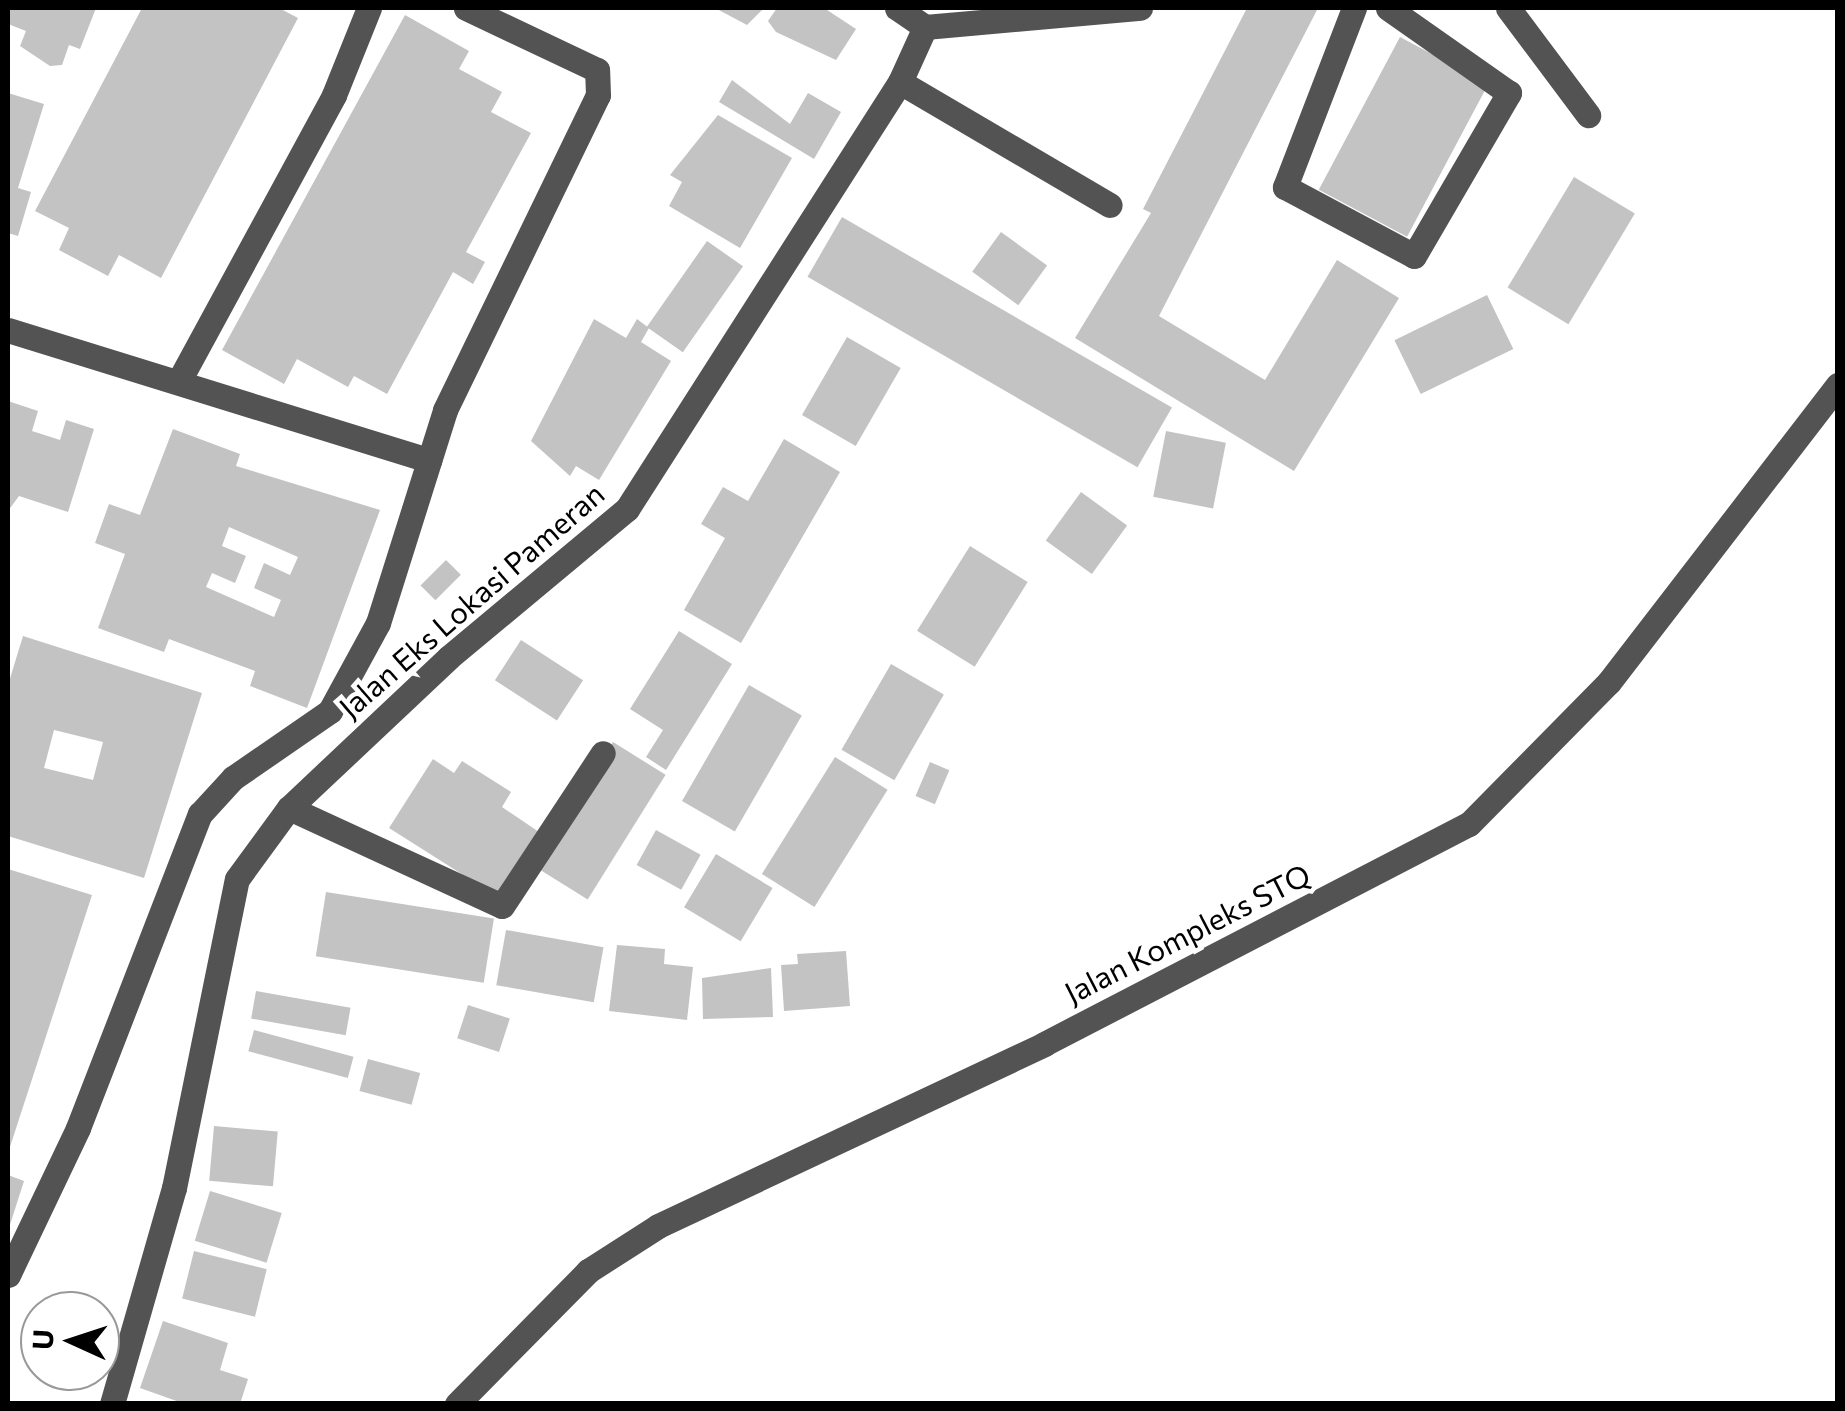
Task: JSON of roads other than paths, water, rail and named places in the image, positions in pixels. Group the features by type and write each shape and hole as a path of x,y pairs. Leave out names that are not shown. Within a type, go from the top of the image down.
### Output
{"street":[{"path":"180,379 334,95 369,8"},
{"path":"8,1276 78,1128 180,851 233,778 342,696 378,623 429,460 598,94 597,70 466,8"},
{"path":"898,8 925,27 1140,8"},
{"path":"1354,8 1284,187 1414,256 1510,93 1388,8"},
{"path":"1508,8 1588,115"},
{"name":"Jalan Eks Lokasi Pameran","path":"112,1404 174,1188 226,912 237,879 289,808 462,645 627,508 900,82 925,27"},
{"path":"900,82 1110,205"},
{"path":"8,330 180,379 429,460"},
{"name":"Jalan Kompleks STQ","path":"457,1404 588,1272 658,1226 1044,1044 1470,824 1608,682 1838,385"},
{"path":"289,808 502,906 603,753"}]}
